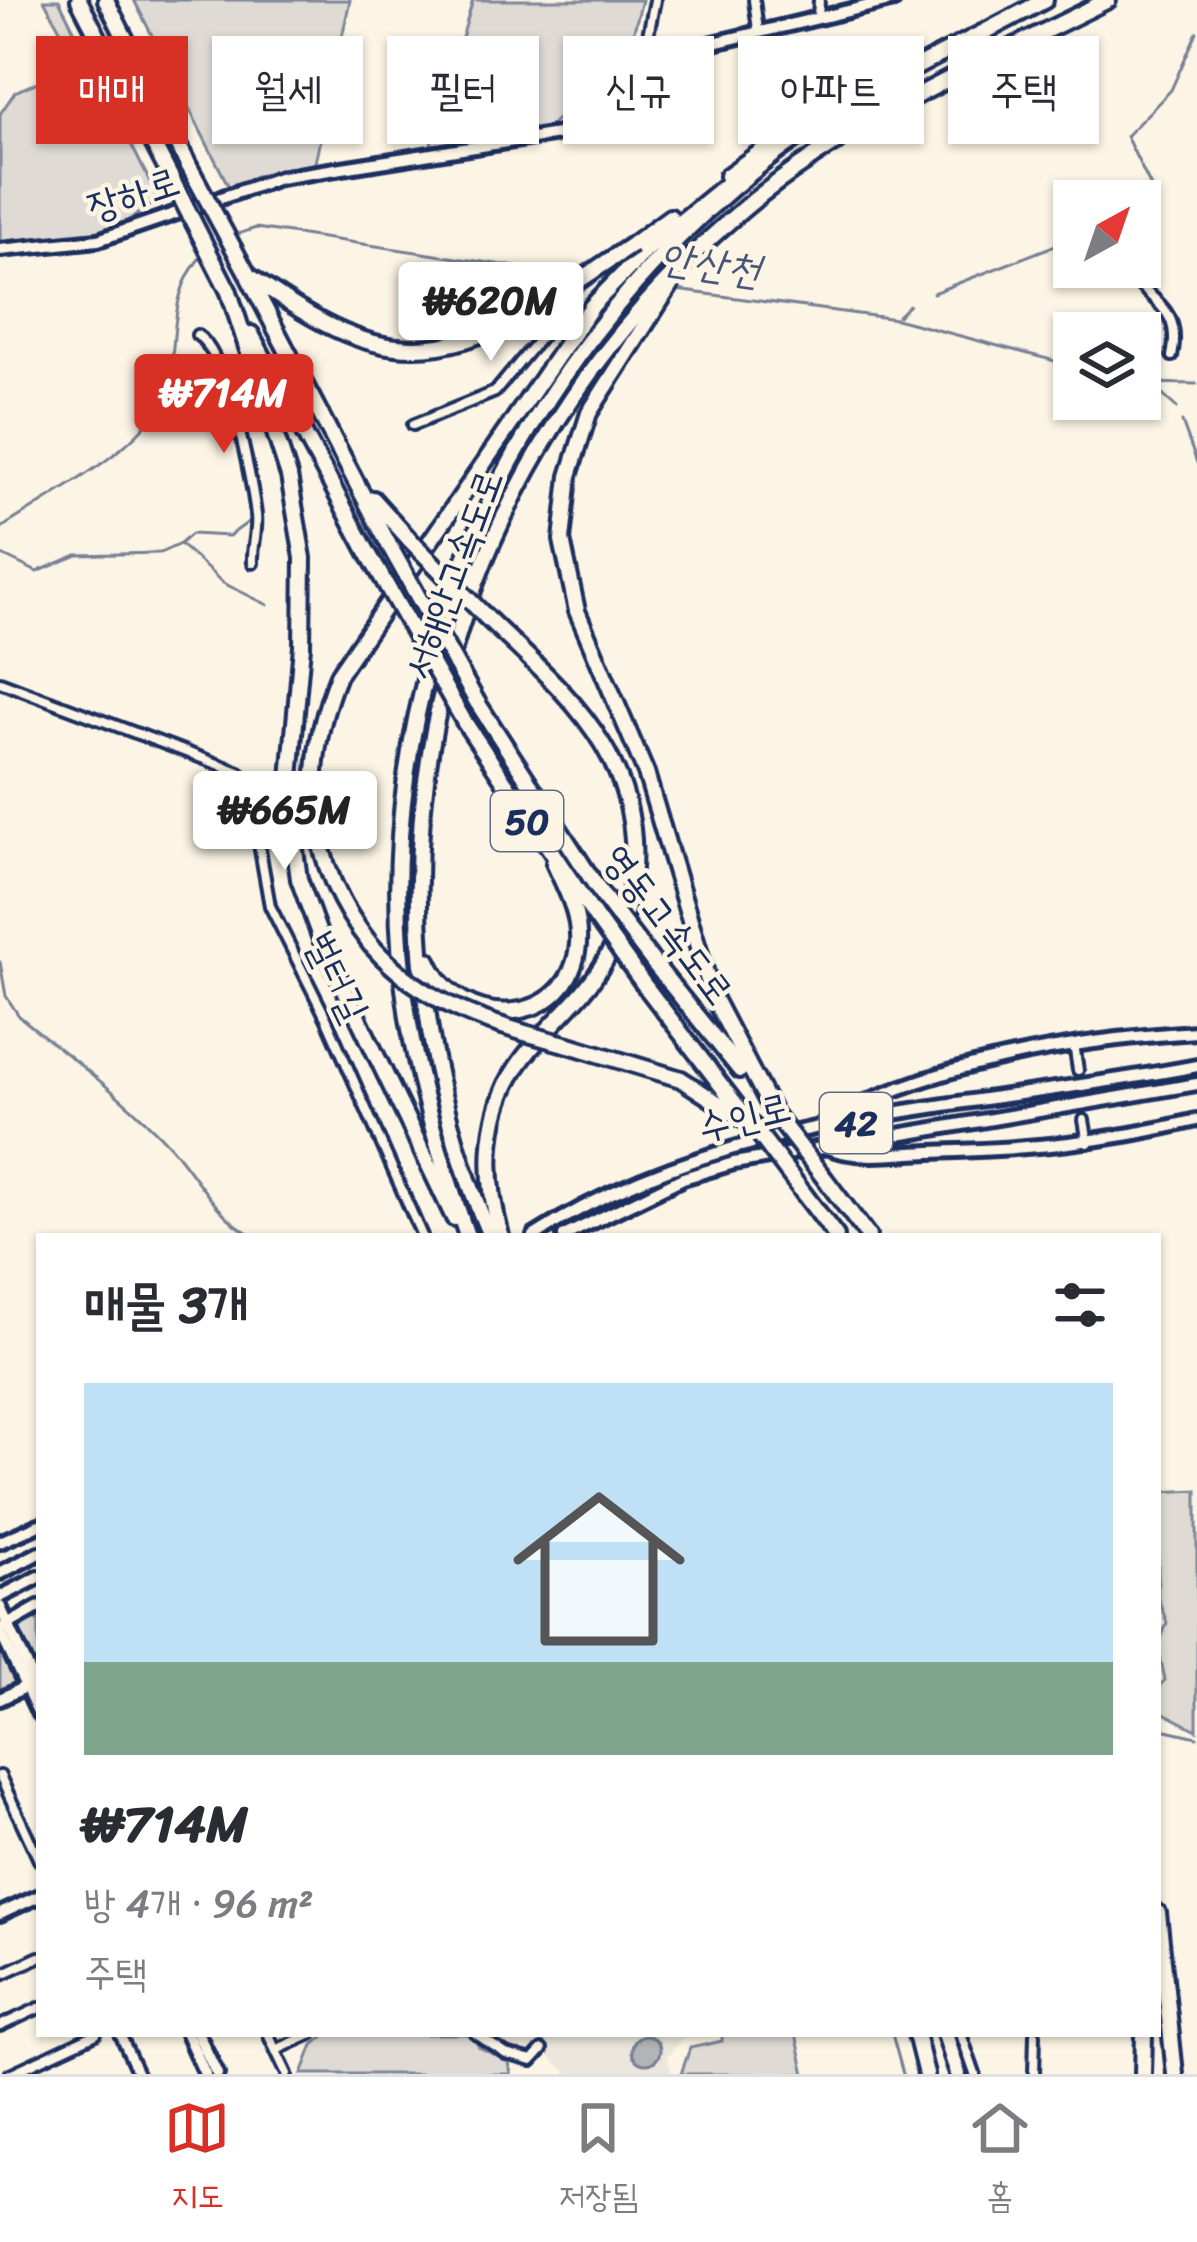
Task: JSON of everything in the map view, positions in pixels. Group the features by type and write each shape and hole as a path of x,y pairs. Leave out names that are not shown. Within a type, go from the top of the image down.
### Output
{"highway":[{"name":"영동고속도로","path":"79,0 368,553 465,724 554,863 834,1233"},
{"name":"영동고속도로","path":"106,0 389,545 477,702 602,895 866,1233"},
{"name":"서해안고속도로","path":"924,66 1045,0"},
{"name":"서해안고속도로","path":"494,1232 451,1136 437,1077 426,1019 419,860 446,668 503,510 570,395 632,316 688,259 821,152 1108,0"},
{"path":"248,275 322,326 387,347 459,343 550,301 638,248 779,144"},
{"name":"서해안고속도로","path":"465,1233 436,1143 408,1014 400,874 408,771 429,659 488,501 555,384 612,311 667,252 782,144"},
{"path":"638,248 592,306 346,658 330,694 314,770 312,814 334,889 371,945 409,983 446,1006 681,1078 753,1126"},
{"path":"688,259 605,383 576,445 562,508 566,574 587,640 646,773 713,997 773,1112"},
{"path":"229,292 289,476 303,558 302,646 288,800 299,878 322,942 465,1233"},
{"path":"345,458 410,540 601,741 630,808 635,852 625,914 609,956 524,1057 502,1097 489,1158 494,1232"},
{"path":"423,941 437,979 469,1006 512,1012 540,1003 568,974 578,941 575,911 554,863"},
{"path":"1161,1941 1175,2074"},
{"path":"917,2037 926,2074"},
{"path":"946,2037 958,2074"},
{"path":"1144,2037 1144,2074"}],"main road":[{"name":"장하로","path":"714,42 894,0"},
{"name":"장하로","path":"0,250 98,241 279,178 563,133"},
{"path":"815,1129 899,1092 1007,1057 1074,1044 1197,1032"},
{"name":"수인로","path":"539,1233 643,1176 728,1148 815,1129 1197,1066"},
{"name":"수인로","path":"576,1233 683,1178 826,1147 1197,1084"},
{"path":"826,1147 845,1154 890,1154 1088,1144 1197,1120"},
{"path":"0,1542 36,1526"},
{"path":"0,1531 14,1534"},
{"path":"0,1573 36,1554"},
{"path":"0,1597 36,1579"},
{"path":"0,1606 3,1628 34,1682 0,1699"},
{"path":"3,1628 36,1609"},
{"path":"0,1914 36,1897"},
{"path":"188,2037 205,2074"},
{"path":"200,2037 218,2074"}],"street":[{"path":"648,36 655,0"},
{"path":"754,0 758,31"},
{"path":"818,18 819,0"},
{"path":"413,425 495,392 562,310 566,287"},
{"path":"1144,288 1176,326 1172,356"},
{"path":"197,335 213,353 244,447 256,517 253,563"},
{"name":"벌터길","path":"0,682 238,772 249,788 270,906 421,1233"},
{"path":"1074,1044 1078,1070"},
{"path":"1084,1120 1088,1144"},
{"path":"0,1776 36,1854"},
{"path":"0,1808 12,1802"},
{"path":"0,1975 36,1958"},
{"path":"0,2026 36,2009"},
{"path":"10,2074 90,2037"},
{"path":"120,2037 138,2074"},
{"path":"269,2037 287,2074"},
{"path":"275,2050 304,2037"},
{"path":"481,2037 532,2061 542,2050"},
{"path":"962,2037 975,2074"},
{"path":"1034,2074 1035,2037"}],"shaded area":[{"path":"44,0 59,0 77,36 64,36"},
{"path":"134,0 350,0 342,36 212,36 212,144 319,144 313,172 256,176 229,187 188,106 188,36 152,36"},
{"path":"473,0 642,0 633,36 563,36 563,115 539,134 539,36 462,36"},
{"path":"36,83 36,144 131,144 159,200 101,238 0,248 0,114 15,92"},
{"path":"431,144 500,144 427,157"},
{"path":"1197,1490 1197,1730 1161,1712 1165,1680 1161,1638 1167,1623 1161,1606 1161,1492"},
{"path":"36,1620 36,1669 0,1693 0,1639"},
{"path":"322,2037 474,2037 479,2047 509,2062 511,2074 302,2074 313,2045"},
{"path":"489,2037 684,2037 667,2057 672,2074 569,2074 538,2047 530,2053 507,2048"},
{"path":"648,2037 658,2045 656,2060 646,2064 636,2060 632,2050 636,2040"},
{"path":"722,2037 797,2037 805,2074 681,2074 690,2048 722,2041"}],"waterway":[{"path":"1148,180 1126,136 1171,90 1197,32"},
{"name":"안산천","path":"232,236 256,228 577,276"},
{"path":"933,293 1053,246"},
{"name":"안산천","path":"0,529 106,460 156,411 170,371 181,291 204,253"},
{"name":"안산천","path":"676,290 896,319 1053,360"},
{"path":"898,316 909,305"},
{"name":"안산천","path":"1161,383 1197,384"},
{"path":"1161,394 1177,408"},
{"path":"1182,422 1197,463"},
{"path":"180,544 191,534 229,536 254,518"},
{"path":"0,554 37,572 77,555 160,553 180,544 223,583 268,605"},
{"path":"11,693 44,703"},
{"path":"101,724 133,737"},
{"path":"149,743 202,764"},
{"path":"0,962 6,996 19,1016 135,1111 170,1146 217,1207 249,1233"},
{"path":"1161,1729 1197,1737"},
{"path":"893,2037 903,2074"}],"tunnel":[{"path":"1078,1070 1084,1120"}]}
